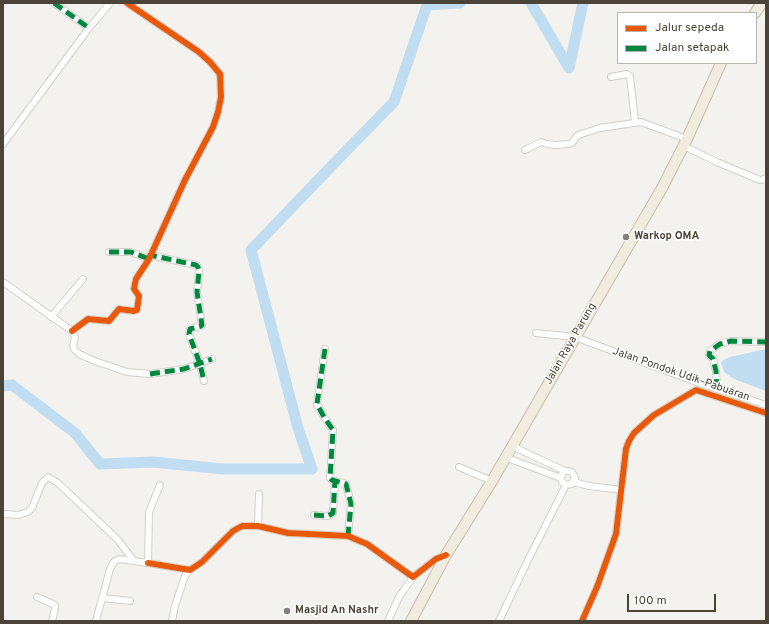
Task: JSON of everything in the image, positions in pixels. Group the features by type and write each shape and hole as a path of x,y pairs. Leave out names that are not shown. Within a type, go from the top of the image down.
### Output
{"highway":[{"path":"751,12 756,3"},
{"path":"756,12 762,3"},
{"name":"Jalan Raya Parung","path":"411,621 446,555 577,338 640,240 688,144 721,64"},
{"name":"Jalan Raya Parung","path":"688,144 700,124 726,64"},
{"name":"Jalan Raya Parung","path":"417,621 510,459 577,338"}],"street":[{"path":"54,3 89,28"},
{"path":"3,144 89,28 110,3"},
{"path":"72,331 88,319 109,321 119,309 137,310 139,296 134,289 136,279 149,257 185,180 213,127 221,97 220,74 199,52 127,3"},
{"path":"611,77 626,74 630,76 636,122"},
{"path":"525,150 541,142 555,145 569,144 572,143 578,135 600,128 636,122 646,123 688,144 719,163 760,180 766,178"},
{"path":"109,252 131,252 149,257 196,265 198,267 200,271 198,292 202,325 190,329 189,334 200,364 204,381"},
{"path":"51,317 83,280"},
{"path":"3,282 72,331 75,337 73,346 79,354 127,372 150,374 184,369 212,359"},
{"name":"Jalan Pondok Udik–Pabuaran","path":"536,333 577,338 717,389 766,405"},
{"path":"717,389 716,371 713,359 709,355 710,350 720,344 731,341 766,342"},
{"path":"325,348 316,402 333,430 330,475 332,480 346,484 351,504 348,536"},
{"path":"585,620 616,534 626,449 634,433 654,415 696,390 766,413"},
{"path":"516,448 565,471 572,472 574,475 574,482"},
{"path":"510,459 561,478 562,482 566,485"},
{"path":"458,467 492,481"},
{"path":"561,478 565,471"},
{"path":"3,514 18,515 28,512 32,508 42,483 48,477 58,483 118,540 133,560"},
{"path":"314,515 328,516 332,513 335,481"},
{"path":"499,621 566,485 574,482 607,489 622,490"},
{"path":"148,563 150,512 160,485"},
{"path":"258,526 260,494"},
{"path":"172,621 177,598 185,576 190,570 202,562 233,531 242,526 258,526 288,533 348,536 367,544 413,577"},
{"path":"388,621 399,598 413,577 436,559 446,555"},
{"path":"96,621 110,569 114,562 119,559 190,570"},
{"path":"37,597 55,604 56,609 52,621"},
{"path":"103,598 130,601"}],"water":[{"path":"766,349 766,391 734,379 724,372 721,363 723,360"}],"waterway":[{"path":"3,386 12,385 75,433 100,464 153,462 223,469 312,469 298,428 251,250 394,102 427,5 460,3"},
{"path":"531,3 569,68 583,3"}],"marked path":[{"path":"54,3 89,28"},
{"path":"109,252 131,252 149,259"},
{"path":"149,258 150,255 196,265 198,267 197,292 202,325 190,329 189,334 200,364 204,381"},
{"path":"717,389 716,371 713,359 709,355 710,351 720,344 731,341 766,342"},
{"path":"325,349 317,404 333,430 330,478 346,484 351,504 348,536"},
{"path":"150,374 184,369 212,359"},
{"path":"314,515 328,516 333,513 335,481"}],"cycle path":[{"path":"72,331 88,319 109,321 119,309 137,310 139,296 134,289 136,279 149,259 185,180 213,127 221,97 220,74 210,62 199,52 127,3"},
{"path":"582,621 597,587 616,534 626,449 634,433 654,415 696,390 766,413"},
{"path":"148,563 190,570 202,562 233,531 242,526 258,526 288,533 348,536 367,544 413,577 436,559 446,555"}],"place":[{"name":"Warkop OMA","path":"626,237"},
{"name":"Masjid An Nashr","path":"287,611"}]}
